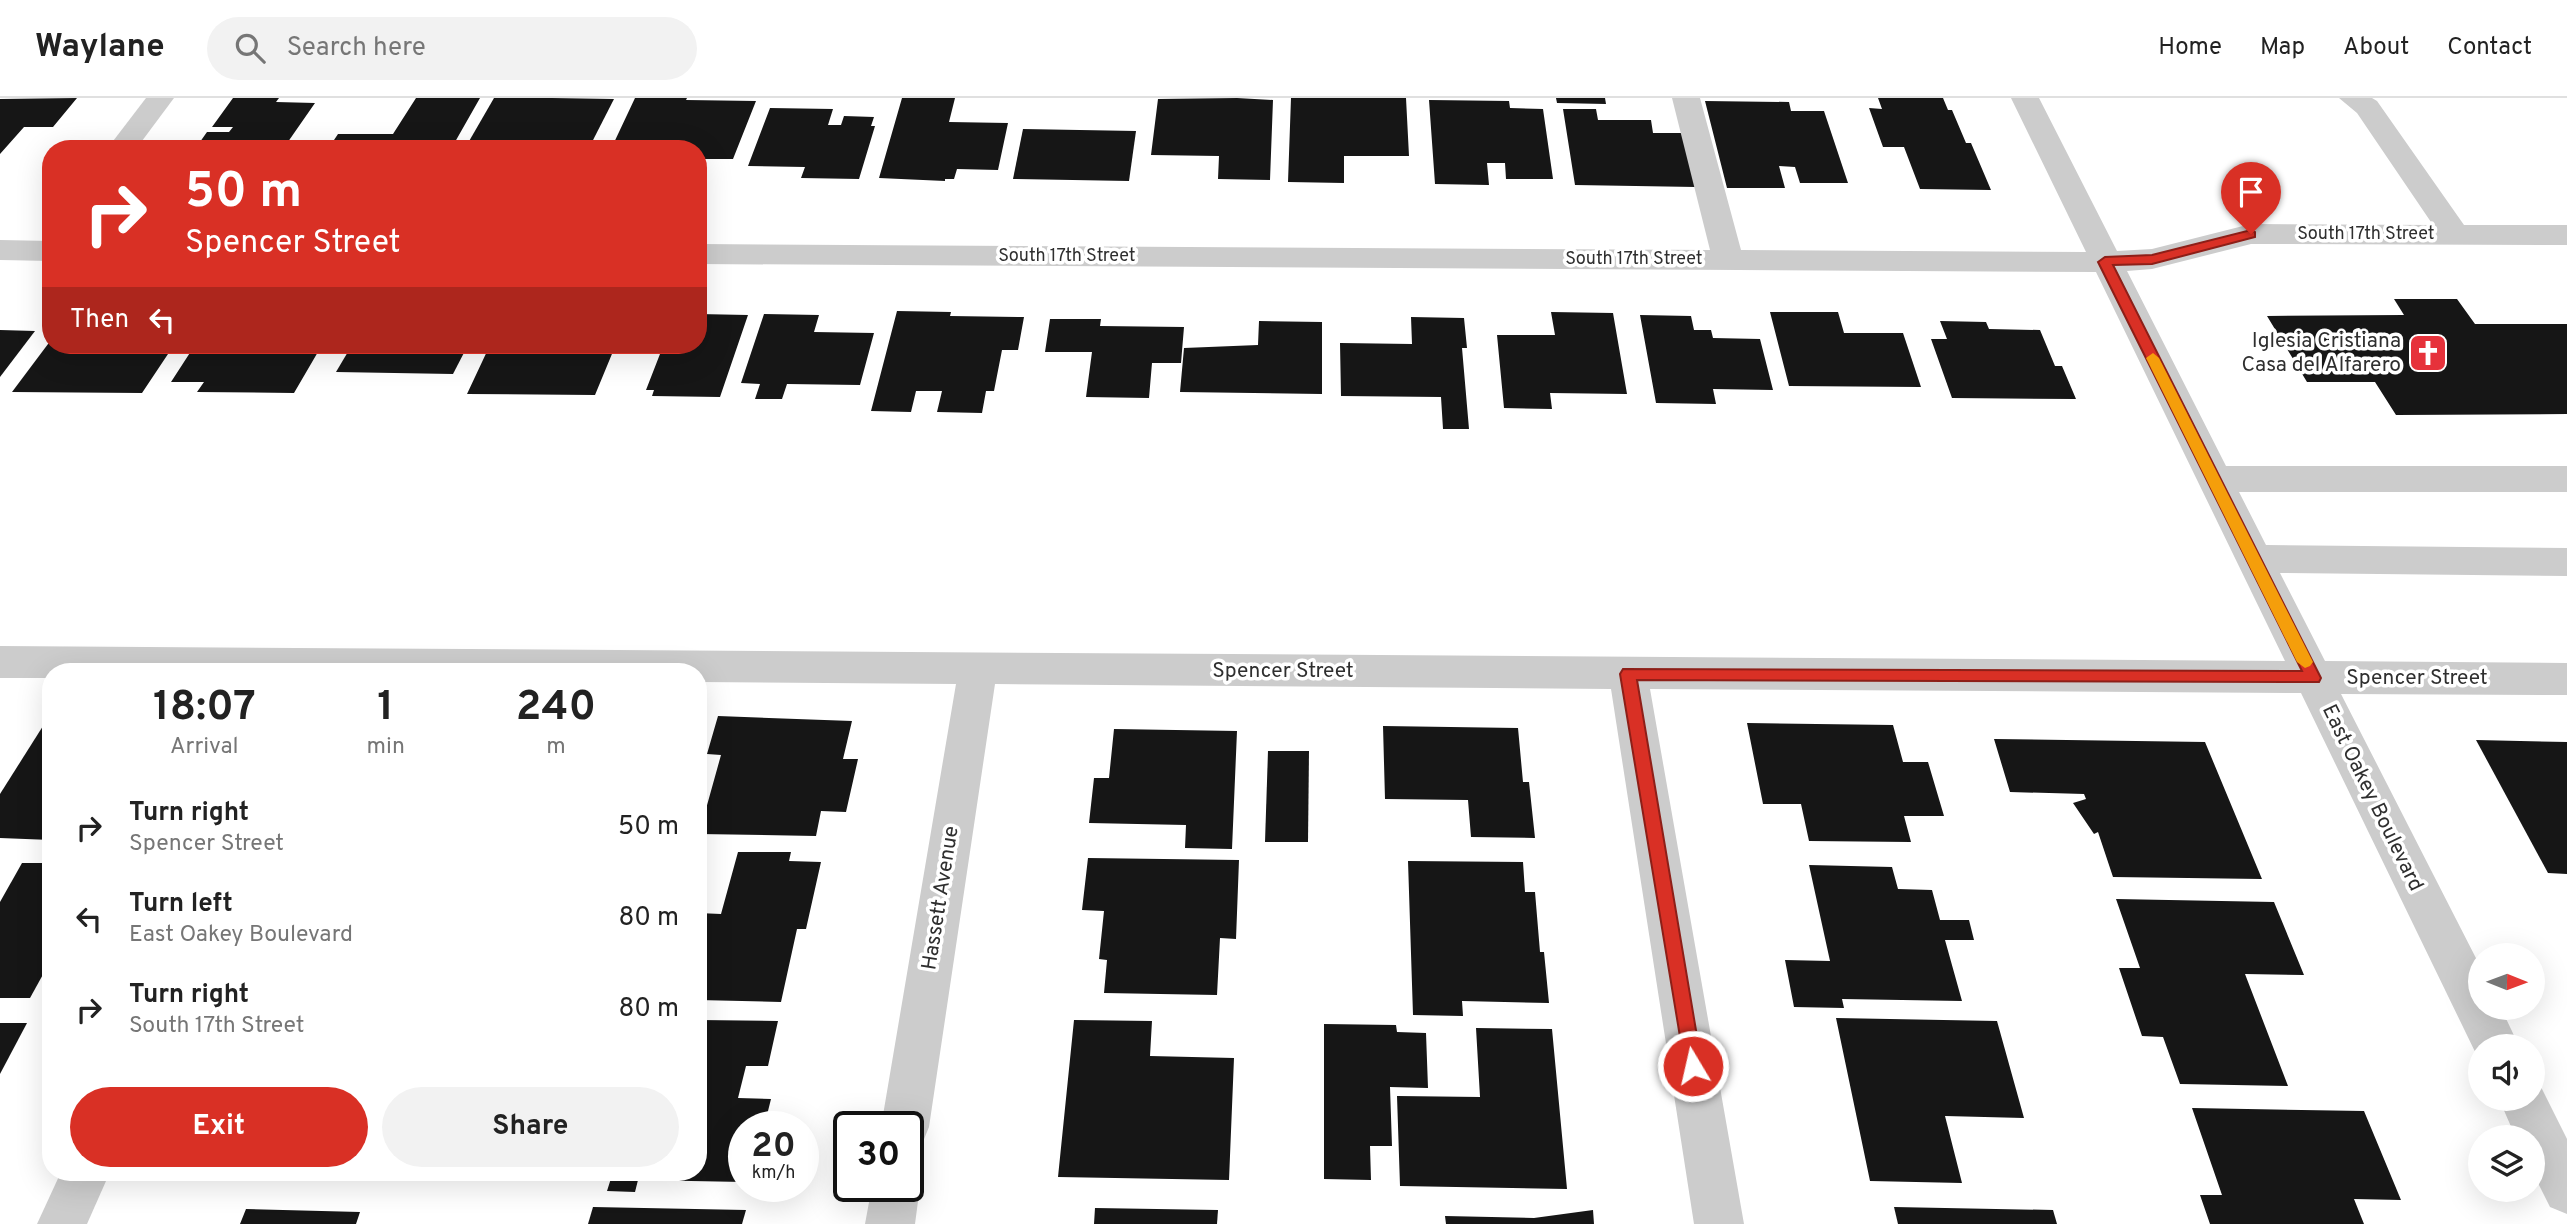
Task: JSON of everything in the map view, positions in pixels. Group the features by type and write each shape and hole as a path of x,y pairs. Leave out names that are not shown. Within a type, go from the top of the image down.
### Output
{"street":[{"path":"128,140 160,98"},
{"path":"1686,98 1728,260"},
{"name":"East Oakey Boulevard","path":"2025,98 2490,1034"},
{"path":"2354,98 2367,107 2455,234"},
{"name":"South 17th Street","path":"707,254 2105,262 2152,260 2251,234 2567,235"},
{"path":"0,250 42,247"},
{"path":"2213,479 2567,479"},
{"path":"2253,559 2567,562"},
{"name":"Spencer Street","path":"0,663 42,664"},
{"name":"Spencer Street","path":"707,669 2567,679"},
{"name":"Hassett Avenue","path":"908,1111 978,669"},
{"path":"1628,674 1719,1224"},
{"path":"2528,1111 2567,1190"},
{"path":"62,1224 82,1181"},
{"path":"890,1224 893,1202"}],"building":[{"path":"77,98 53,127 24,127 0,154 0,99"},
{"path":"233,98 279,98 276,102 315,103 289,140 201,140 207,132 229,132 233,127 212,127"},
{"path":"416,98 480,98 456,140 334,140 338,134 393,134"},
{"path":"494,98 614,99 593,140 470,140"},
{"path":"635,98 756,101 733,159 707,159 707,140 615,140"},
{"path":"902,98 955,98 949,122 1008,123 998,170 957,169 954,179 945,181 879,178"},
{"path":"1291,98 1406,98 1409,156 1344,156 1344,183 1288,182"},
{"path":"1556,98 1605,98 1606,104 1557,103"},
{"path":"1878,98 1943,98 1948,110 1952,110 1966,143 1971,143 1991,190 1920,189 1904,147 1883,147 1869,108 1882,109"},
{"path":"1158,99 1273,100 1270,180 1218,179 1219,156 1151,155"},
{"path":"1429,100 1509,101 1510,108 1543,109 1553,179 1506,179 1505,163 1487,163 1489,185 1435,184"},
{"path":"1705,101 1789,102 1791,111 1824,111 1848,183 1800,183 1795,167 1779,166 1785,188 1727,188"},
{"path":"770,108 833,109 828,125 841,125 844,116 874,117 871,126 875,126 859,179 801,178 805,167 748,166"},
{"path":"1563,109 1596,109 1598,120 1651,120 1653,133 1683,133 1696,187 1575,185"},
{"path":"1023,129 1136,131 1129,181 1013,179"},
{"name":"Iglesia Cristiana Casa del Alfarero","path":"2394,299 2457,299 2475,324 2567,324 2567,414 2396,415 2375,382 2307,382 2267,316 2404,315"},
{"path":"897,311 951,312 950,316 1024,317 1018,350 1002,350 994,391 986,391 982,413 937,412 942,391 916,391 911,412 871,411"},
{"path":"1551,312 1613,313 1627,394 1550,393 1552,409 1504,408 1497,335 1555,335"},
{"path":"1770,312 1838,312 1844,333 1903,333 1921,387 1789,386"},
{"path":"707,314 748,315 720,397 652,396 654,390 646,390 660,354 707,354"},
{"path":"764,314 819,315 814,332 874,333 860,385 787,384 782,399 755,399 760,384 741,383"},
{"path":"1640,315 1691,316 1694,330 1711,330 1713,338 1760,339 1773,390 1713,389 1716,404 1656,403"},
{"path":"1411,317 1464,318 1467,348 1462,348 1469,429 1443,429 1441,397 1341,396 1340,343 1412,344"},
{"path":"1050,319 1101,319 1100,326 1184,327 1181,363 1152,363 1149,398 1086,397 1092,352 1045,352"},
{"path":"1259,321 1322,322 1322,394 1180,392 1184,348 1258,345"},
{"path":"1940,321 1986,322 1989,329 2040,330 2055,366 2062,366 2076,399 1952,398 1931,339 1947,339"},
{"path":"0,330 35,331 0,377"},
{"path":"42,352 168,354 142,393 12,392"},
{"path":"189,354 317,354 294,393 197,392 204,382 171,382"},
{"path":"347,354 463,354 453,374 336,372"},
{"path":"486,354 612,354 595,395 467,394"},
{"path":"718,716 852,721 843,759 858,759 846,812 821,811 816,836 707,834 707,805 721,755 707,754"},
{"path":"1747,723 1893,725 1903,762 1928,762 1944,816 1904,816 1911,842 1809,841 1801,804 1763,804"},
{"path":"1383,726 1518,728 1523,782 1529,782 1535,838 1471,837 1468,800 1385,799"},
{"path":"42,728 42,840 0,838 0,794"},
{"path":"1114,729 1237,731 1232,849 1185,848 1186,825 1089,823 1094,778 1109,778"},
{"path":"1994,739 2205,742 2262,879 2113,877 2098,832 2094,834 2073,803 2086,799 2084,794 2010,792"},
{"path":"2476,740 2567,742 2567,874 2548,873"},
{"path":"1268,751 1309,751 1308,842 1265,842"},
{"path":"738,852 791,852 789,861 821,862 806,929 797,929 781,1002 707,1000 707,913 721,914"},
{"path":"1088,858 1239,860 1236,939 1220,938 1217,995 1104,993 1107,960 1099,959 1104,911 1082,910"},
{"path":"1408,861 1523,862 1525,892 1535,892 1540,952 1544,952 1549,1003 1462,1001 1463,1016 1413,1015"},
{"path":"22,863 42,863 42,976 30,998 0,998 0,902"},
{"path":"1809,865 1892,867 1898,889 1932,890 1940,920 1969,920 1974,940 1945,940 1962,1001 1842,999 1844,1008 1794,1007 1785,960 1830,961"},
{"path":"2116,899 2274,902 2304,975 2245,974 2288,1086 2180,1084 2163,1037 2142,1036 2119,968 2140,968"},
{"path":"1836,1018 1997,1021 2024,1118 1945,1116 1962,1183 1870,1181"},
{"path":"707,1020 778,1021 768,1066 746,1066 738,1098 771,1099 768,1111 728,1111 728,1182 691,1181 707,1181"},
{"path":"1074,1020 1152,1021 1150,1056 1234,1058 1229,1180 1058,1177"},
{"path":"0,1023 27,1023 0,1074"},
{"path":"1324,1024 1396,1025 1397,1032 1426,1033 1428,1088 1390,1087 1392,1146 1370,1146 1371,1180 1324,1179"},
{"path":"1476,1028 1552,1029 1567,1189 1400,1186 1397,1096 1480,1097"},
{"path":"2192,1108 2364,1111 2401,1200 2354,1199 2364,1224 2210,1224 2200,1195 2222,1195"},
{"path":"610,1181 638,1181 635,1192 607,1191"},
{"path":"593,1207 746,1210 742,1224 588,1224"},
{"path":"1894,1207 2053,1210 2057,1224 1898,1224"},
{"path":"1095,1208 1218,1210 1217,1224 1094,1224"},
{"path":"246,1209 360,1212 356,1224 240,1224"},
{"path":"1593,1210 1594,1224 1446,1224 1445,1216 1534,1218"}],"slow traffic":[{"path":"2153,358 2305,662"}],"place":[{"name":"Iglesia Cristiana Casa del Alfarero","path":"2428,353"}],"route":[{"path":"1693,1066 1628,674 2313,678 2105,262 2152,260 2251,234"}]}
